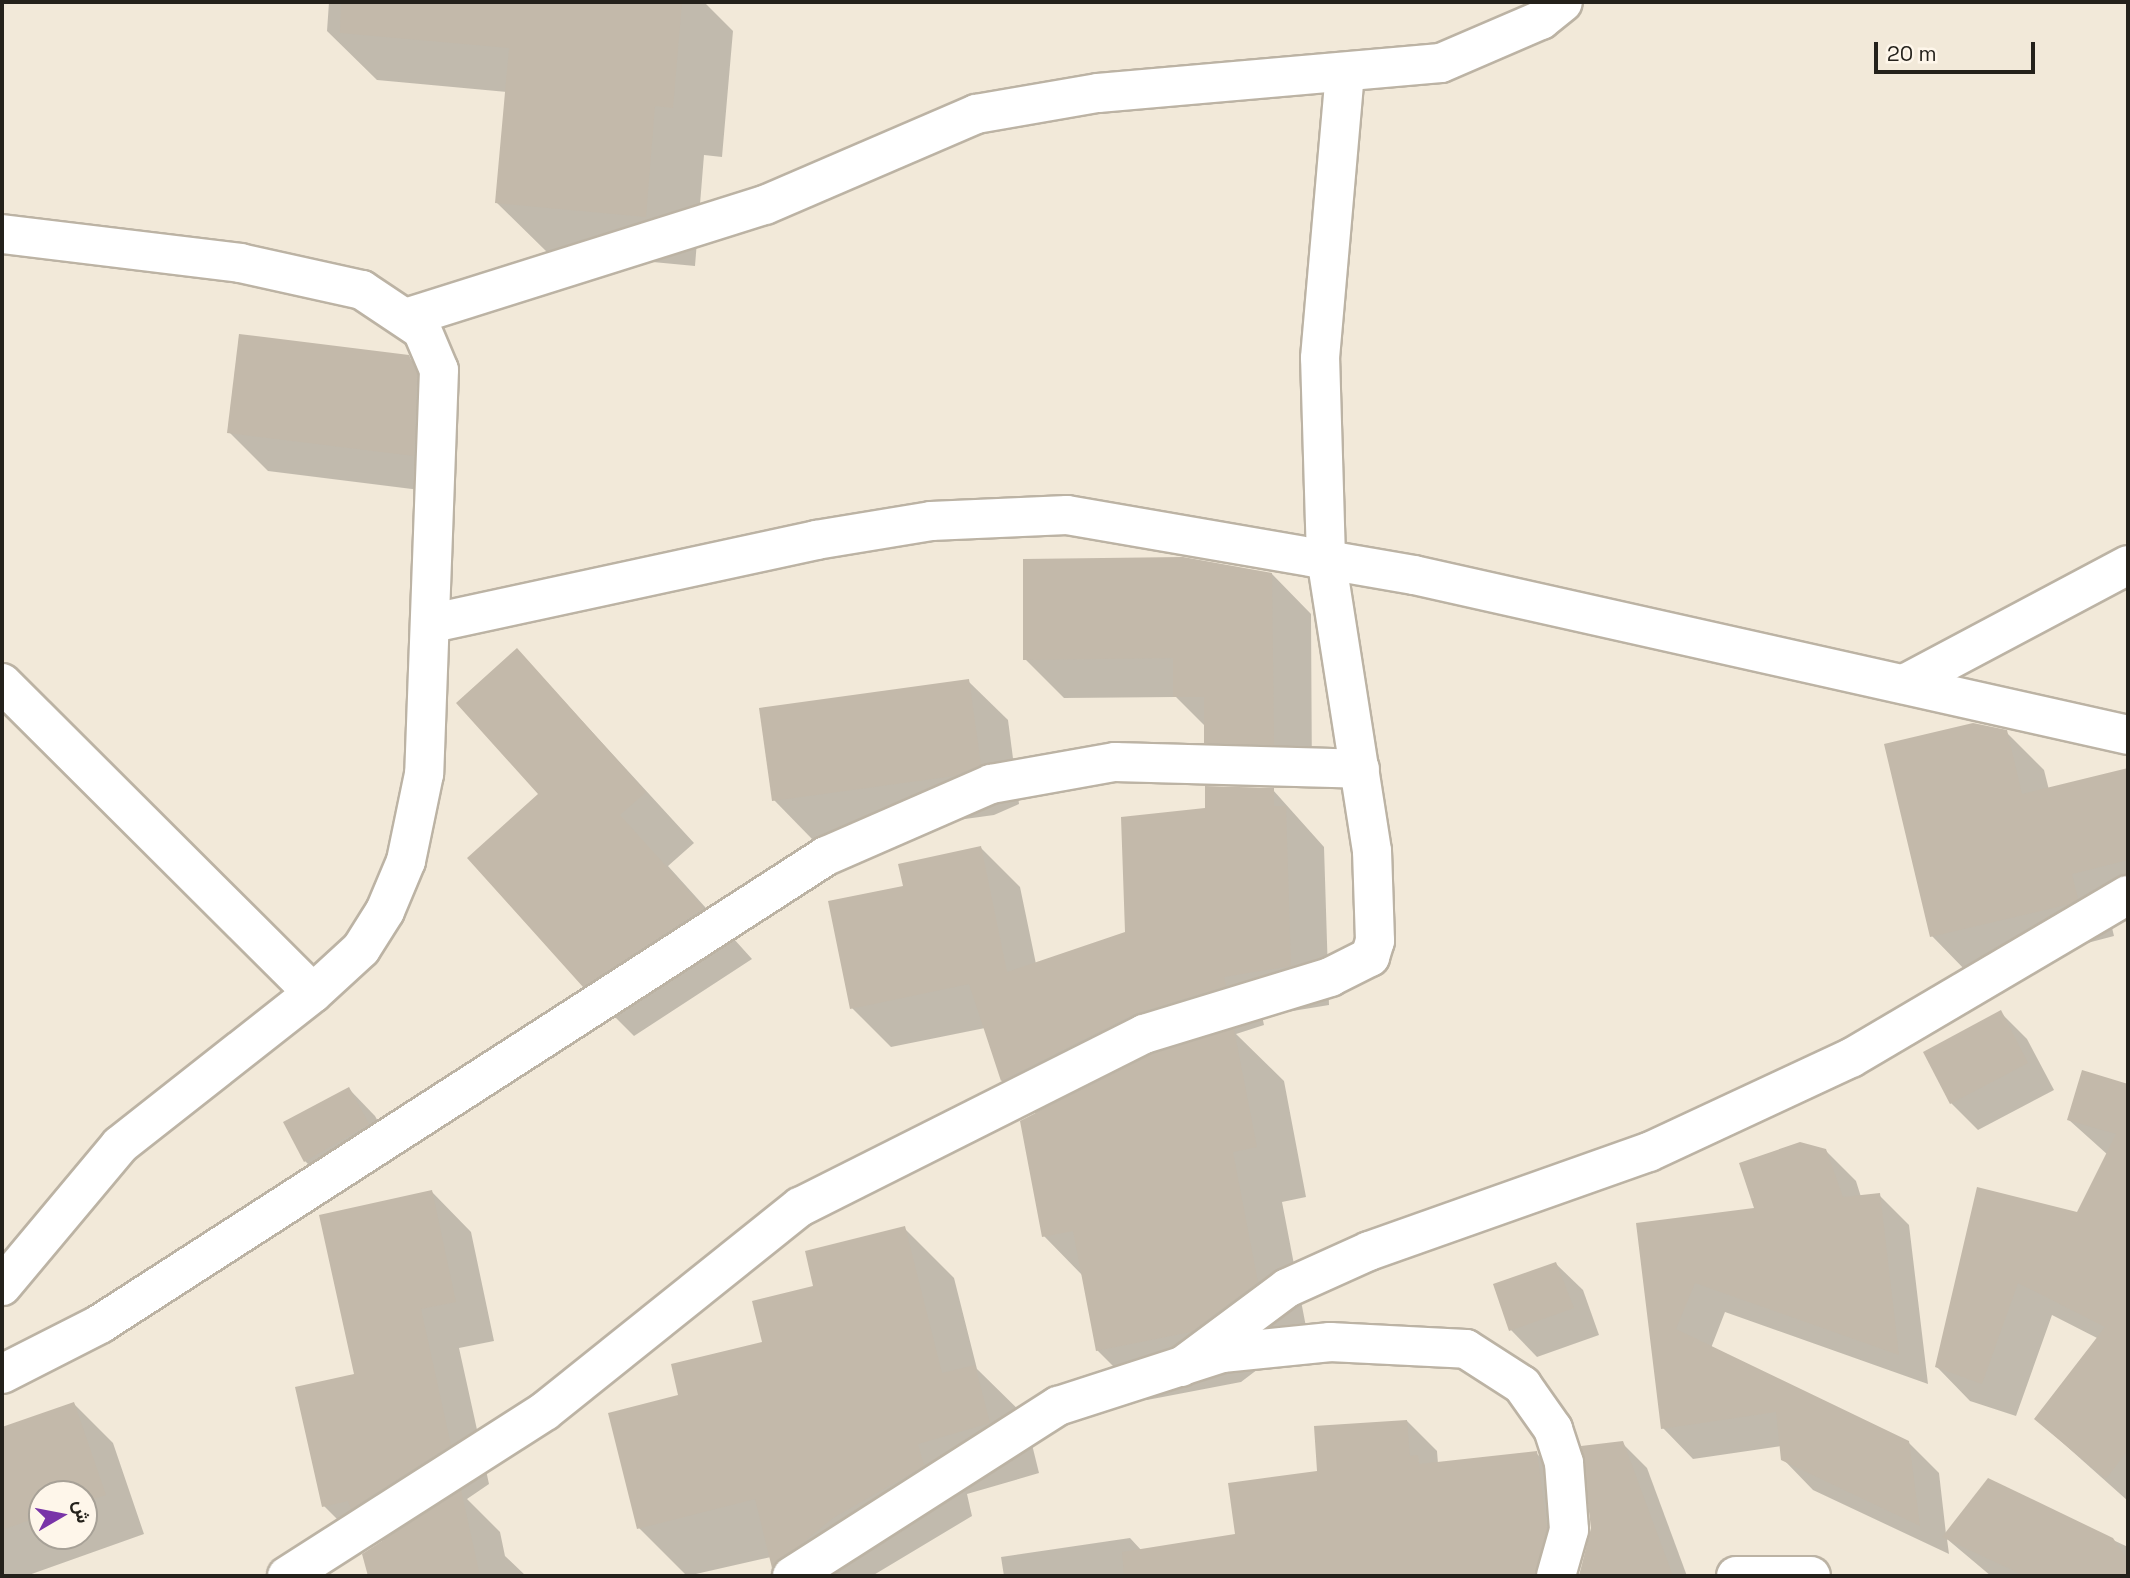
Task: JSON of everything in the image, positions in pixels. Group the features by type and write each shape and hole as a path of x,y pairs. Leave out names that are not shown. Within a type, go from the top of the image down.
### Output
{"street":[{"path":"409,317 765,205 976,114 1098,93 1441,63 1541,20 1563,2"},
{"path":"287,1576 545,1411 800,1207 1144,1034 1330,976 1370,957 1375,942 1372,851 1326,558 1320,358 1345,73"},
{"path":"2,234 303,276 362,290 409,317 429,339 439,370 433,623 424,774 406,861 361,949 313,993 120,1145 2,1286"},
{"path":"433,623 931,521 1067,515 1326,558 1906,682 2128,734"},
{"path":"1906,682 2128,565"},
{"path":"2,683 313,993"},
{"path":"2,1374 100,1324 826,856 991,784 1115,762 1360,769"},
{"path":"1181,1367 1287,1288 1369,1251 1649,1152 1851,1058 2128,895"},
{"path":"792,1576 1058,1406 1222,1353 1329,1342 1437,1345 1494,1362 1541,1408 1564,1463 1569,1530 1556,1576"},
{"path":"1736,1576 1811,1576"}],"building":[{"path":"341,2 682,2 673,108 655,106 646,217 495,203 509,48 340,33"},
{"path":"239,334 409,355 417,374 414,456 227,433"},
{"path":"1183,557 1272,573 1274,745 1204,743 1204,697 1173,697 1173,658 1023,660 1023,559"},
{"path":"517,648 646,792 620,815 704,908 583,987 467,858 538,794 456,703"},
{"path":"969,679 981,765 954,776 772,801 759,708"},
{"path":"1973,723 2007,730 2022,794 2128,768 2128,860 2072,874 2078,899 2070,904 1930,937 1884,744"},
{"path":"1205,786 1274,788 1274,806 1286,806 1291,966 1224,977 1226,986 1134,1014 1001,1081 969,984 850,1009 828,901 903,886 898,864 981,846 1007,972 1125,932 1121,817 1205,808"},
{"path":"2001,1010 2028,1063 1950,1104 1923,1052"},
{"path":"1234,1029 1257,1147 1233,1152 1258,1282 1191,1332 1096,1351 1073,1231 1042,1237 1020,1121 1152,1054"},
{"path":"2082,1070 2128,1084 2128,1450 2106,1479 2034,1419 2105,1327 2018,1283 1982,1384 1935,1367 1977,1187 2077,1212 2116,1134 2067,1120"},
{"path":"349,1087 369,1124 304,1162 283,1122"},
{"path":"1800,1142 1826,1149 1843,1197 1880,1193 1899,1355 1695,1283 1676,1329 1909,1441 1920,1526 1781,1460 1776,1412 1661,1429 1636,1223 1754,1208 1739,1163"},
{"path":"432,1190 456,1302 421,1309 451,1445 351,1509 348,1501 322,1507 295,1387 354,1374 319,1215"},
{"path":"905,1226 942,1373 975,1365 990,1423 918,1444 924,1466 833,1518 772,1568 755,1499 637,1529 608,1413 678,1395 671,1364 762,1342 752,1301 813,1286 805,1251"},
{"path":"1556,1262 1574,1308 1509,1331 1493,1284"},
{"path":"74,1402 106,1495 98,1498 98,1480 28,1480 28,1521 2,1530 2,1427"},
{"path":"1407,1420 1410,1456 1418,1455 1419,1464 1537,1451 1547,1528 1535,1576 1124,1576 1122,1552 1235,1534 1228,1483 1317,1471 1314,1426"},
{"path":"1623,1441 1673,1576 1579,1576 1591,1528 1581,1446"},
{"path":"1988,1478 2113,1538 2128,1561 2128,1576 2025,1576 1942,1537"},
{"path":"461,1490 480,1576 368,1576 362,1554"}]}
